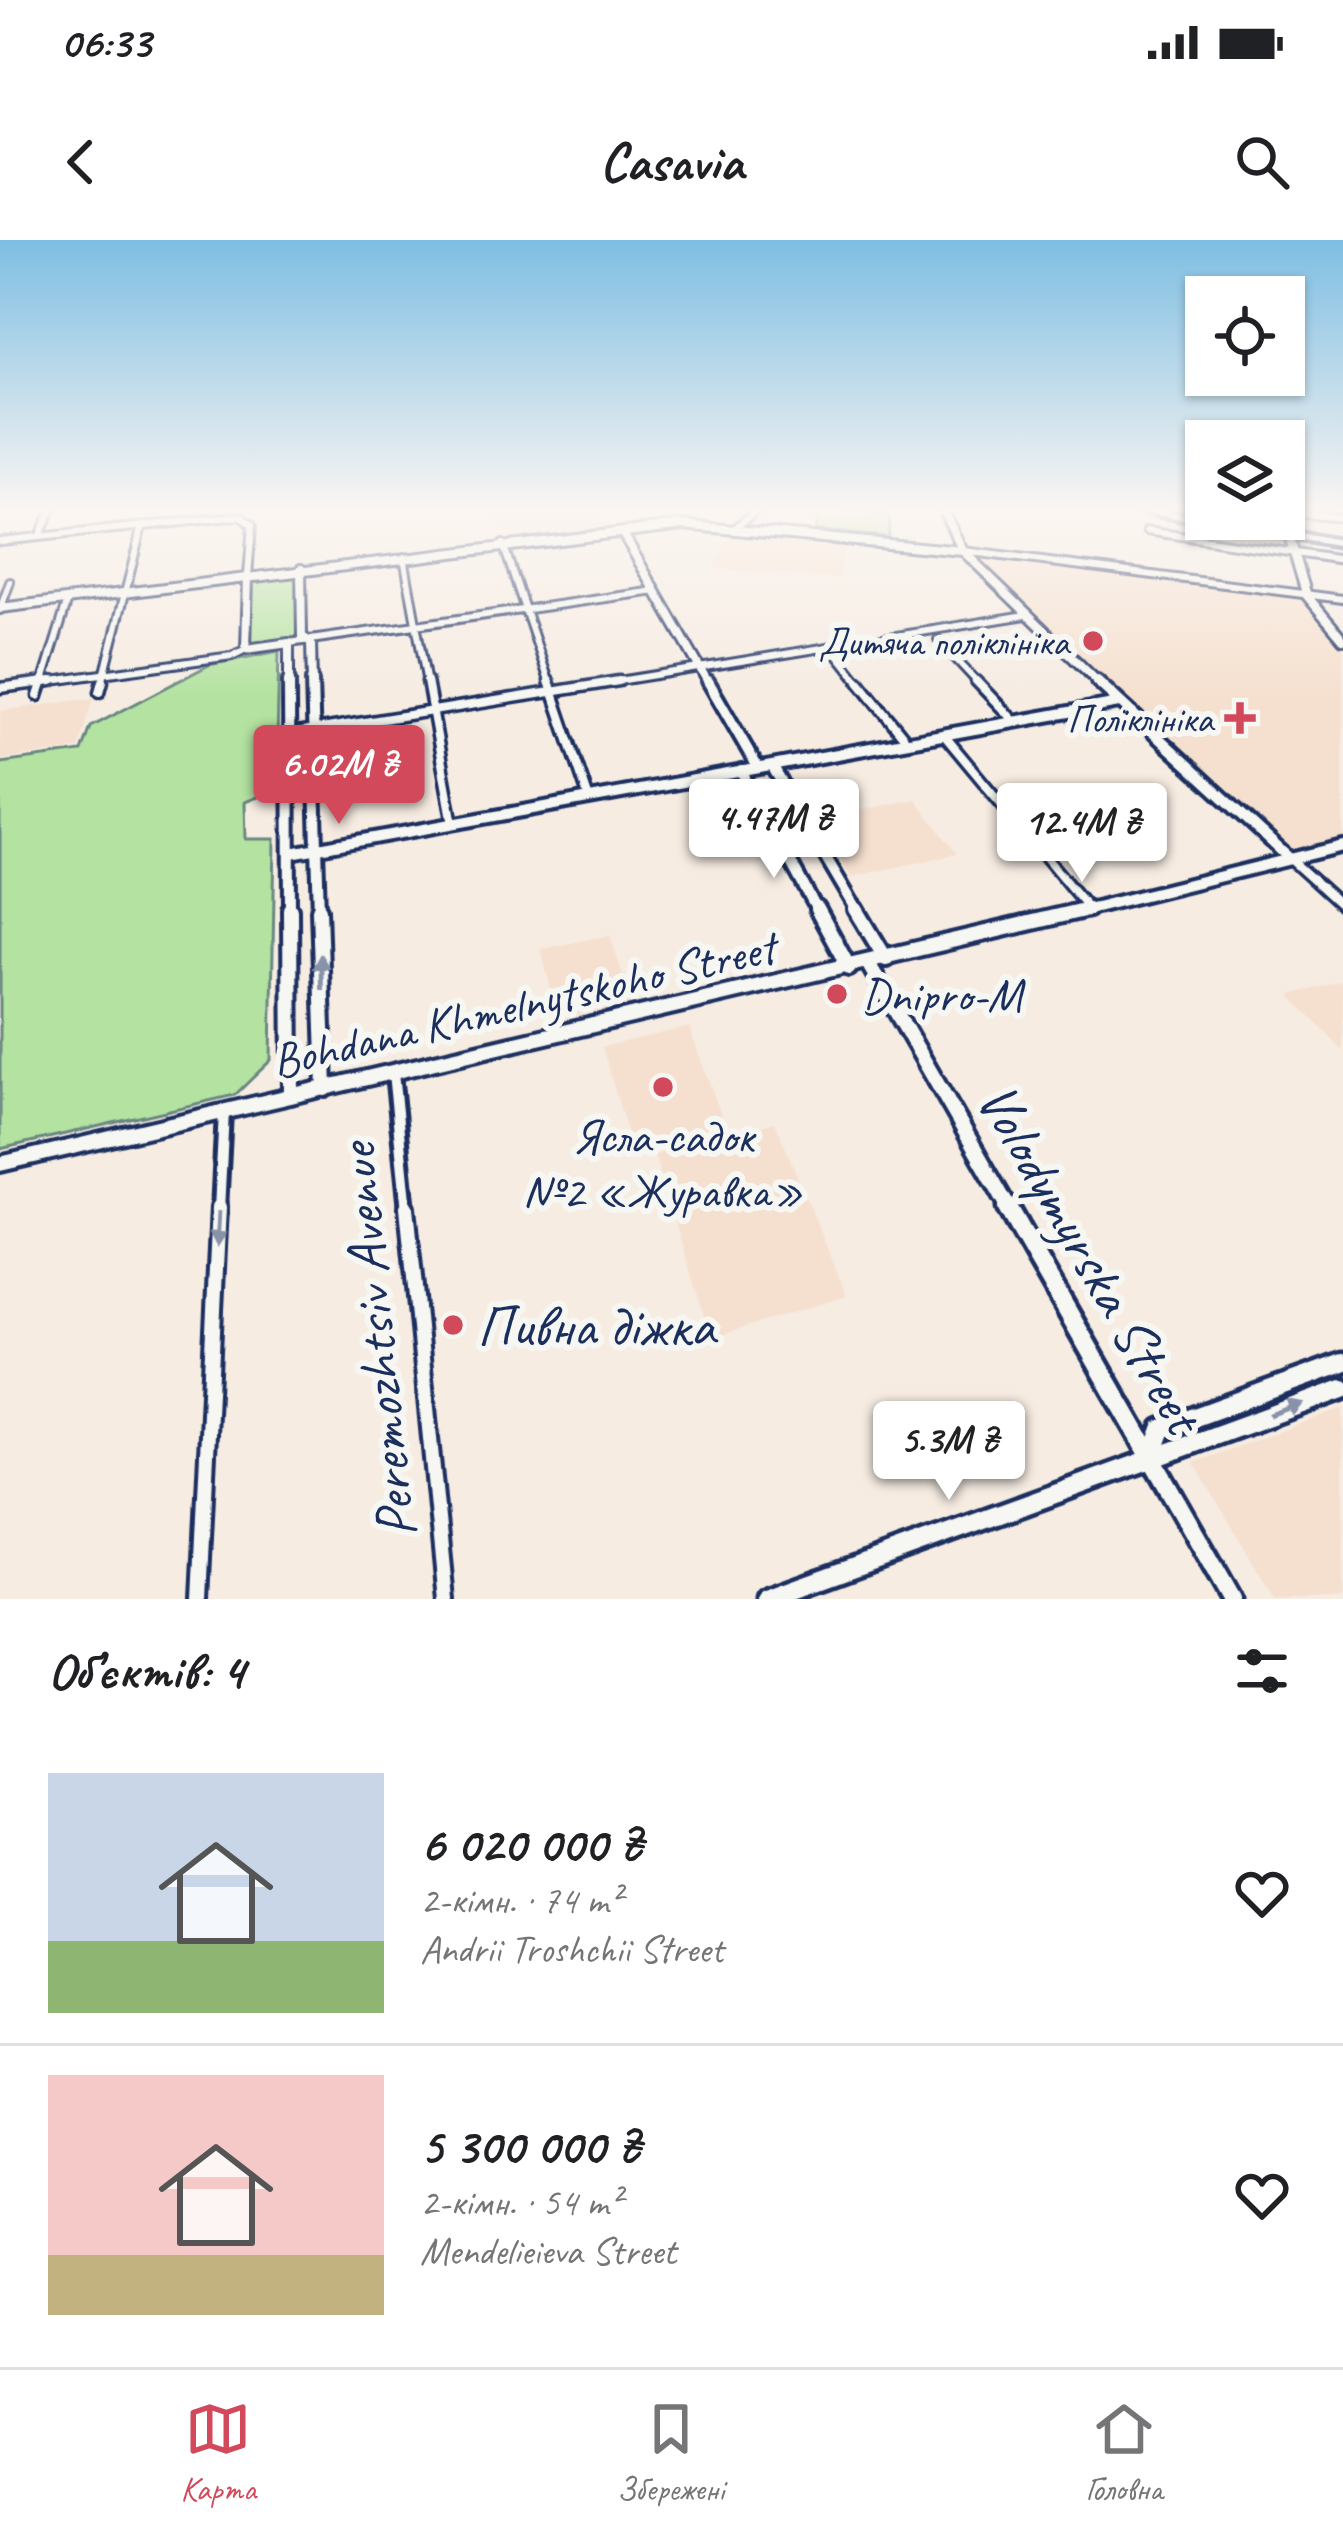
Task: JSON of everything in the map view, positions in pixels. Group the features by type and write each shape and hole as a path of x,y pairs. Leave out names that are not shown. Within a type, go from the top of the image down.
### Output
{"street":[{"path":"100,692 130,571"},
{"path":"246,649 248,571"},
{"path":"10,582 0,609 280,571"},
{"name":"Peremozhtsiv Avenue","path":"301,571 302,637 309,640 325,1089"},
{"path":"407,571 453,824"},
{"path":"513,571 590,799"},
{"path":"645,571 700,668 886,959"},
{"path":"983,571 1343,907"},
{"path":"1148,571 1343,599"},
{"path":"1301,571 1307,596 1343,639"},
{"path":"0,688 656,591"},
{"path":"38,696 68,600"},
{"path":"290,734 1026,616"},
{"path":"938,640 1015,722"},
{"name":"Peremozhtsiv Avenue","path":"289,643 291,1096"},
{"path":"831,646 907,741"},
{"path":"292,853 1119,703"},
{"path":"944,735 1088,908"},
{"path":"741,772 849,968"},
{"name":"Bohdana Khmelnytskoho Street","path":"0,1164 849,968 1343,846"},
{"name":"Volodymyrska Street","path":"868,963 1232,1599"},
{"name":"Peremozhtsiv Avenue","path":"393,1073 446,1599"},
{"path":"200,1599 224,1112"},
{"path":"1151,1459 1162,1429 1343,1363"},
{"path":"767,1599 1343,1389"}],"shaded area":[{"path":"753,571 840,571 838,579"},
{"name":"Поліклініка","path":"985,571 1113,571 1304,597 1343,644 1343,842 1289,856"},
{"path":"94,698 79,749 0,760 0,711"},
{"path":"916,799 957,854 851,877 816,819"},
{"path":"610,935 632,1003 558,1019 541,949"},
{"path":"1343,981 1343,1051 1290,995"},
{"name":"Ясла-садок №2 «Журавка»","path":"689,1027 726,1128 633,1152 602,1047"},
{"path":"775,1122 847,1296 711,1338 654,1155"},
{"path":"1343,1408 1343,1599 1275,1599 1194,1463"}],"green space":[{"path":"297,575 300,639 251,646 253,580"},
{"path":"279,651 276,790 245,802 246,839 275,839 271,1060 235,1095 0,1149 0,763 82,752 91,727 209,665"}],"place":[{"name":"Дитяча поліклініка","path":"1093,641"},
{"name":"Поліклініка","path":"1240,718"},
{"name":"Dnipro-M","path":"837,994"},
{"name":"Ясла-садок №2 «Журавка»","path":"663,1087"},
{"name":"Пивна діжка","path":"453,1325"}]}
